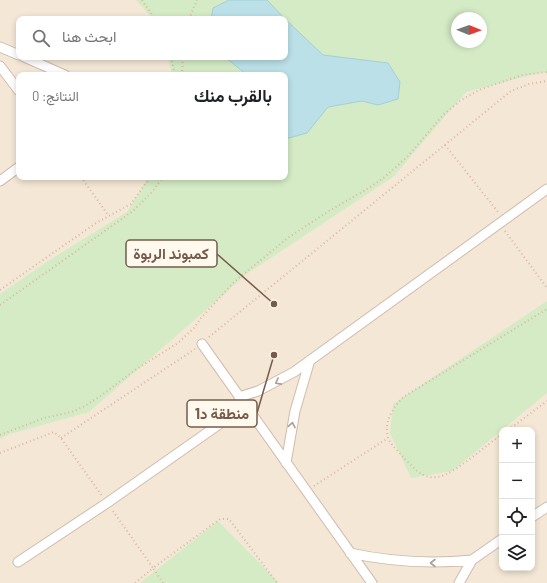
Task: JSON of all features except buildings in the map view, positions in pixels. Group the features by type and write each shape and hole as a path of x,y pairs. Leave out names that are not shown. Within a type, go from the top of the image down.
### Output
{"street":[{"path":"0,47 16,54"},
{"path":"31,60 58,72"},
{"path":"0,66 16,88"},
{"path":"0,181 16,169"},
{"path":"239,397 276,383 547,189"},
{"path":"202,344 372,583"},
{"path":"286,463 295,411 310,360"},
{"path":"18,562 107,503 245,406"},
{"path":"535,515 547,507"},
{"path":"458,583 472,560 499,541"},
{"path":"350,552 374,558 417,562 472,560"}],"path":[{"path":"142,0 152,16"},
{"path":"190,16 197,0"},
{"path":"172,60 174,72"},
{"path":"182,72 183,60"},
{"path":"0,435 44,418 83,408 98,399 135,370 178,343 195,327 201,318 234,282 289,237 386,176 409,155 444,114 460,100 479,90 522,75 547,72"},
{"path":"61,438 202,344 511,91 530,84 547,81"},
{"path":"445,145 547,288"},
{"path":"83,180 109,216"},
{"path":"0,290 96,223 131,204 148,180"},
{"path":"0,305 133,211 152,192 161,180"},
{"path":"499,436 450,473 431,478 420,475 388,438 388,424 391,413 405,396 547,309"},
{"path":"512,427 547,401"},
{"path":"0,453 54,432 61,438 163,583"},
{"path":"306,490 388,438"},
{"path":"135,583 220,519 229,519 277,583"}],"shaded area":[{"path":"0,0 547,0 547,583 0,583"}],"green space":[{"path":"136,0 547,0 547,73 543,72 466,92 393,177 248,273 89,412 10,434 0,439 0,294 48,261 127,212 147,180 288,180 288,72 171,72 169,60 288,60 288,16 150,16"},
{"path":"547,301 547,393 506,427 499,427 499,432 452,471 411,478 390,433 393,404"},
{"path":"218,521 279,583 140,583"}],"water":[{"path":"229,0 267,0 282,16 212,16 213,8"},
{"path":"288,22 323,55 388,63 400,82 398,99 378,105 362,101 328,107 307,133 288,138 288,72 243,72 229,60 288,60"}],"place":[{"name":"كمبوند الربوة","path":"274,304"},
{"name":"منطقة د1","path":"274,355"}]}
